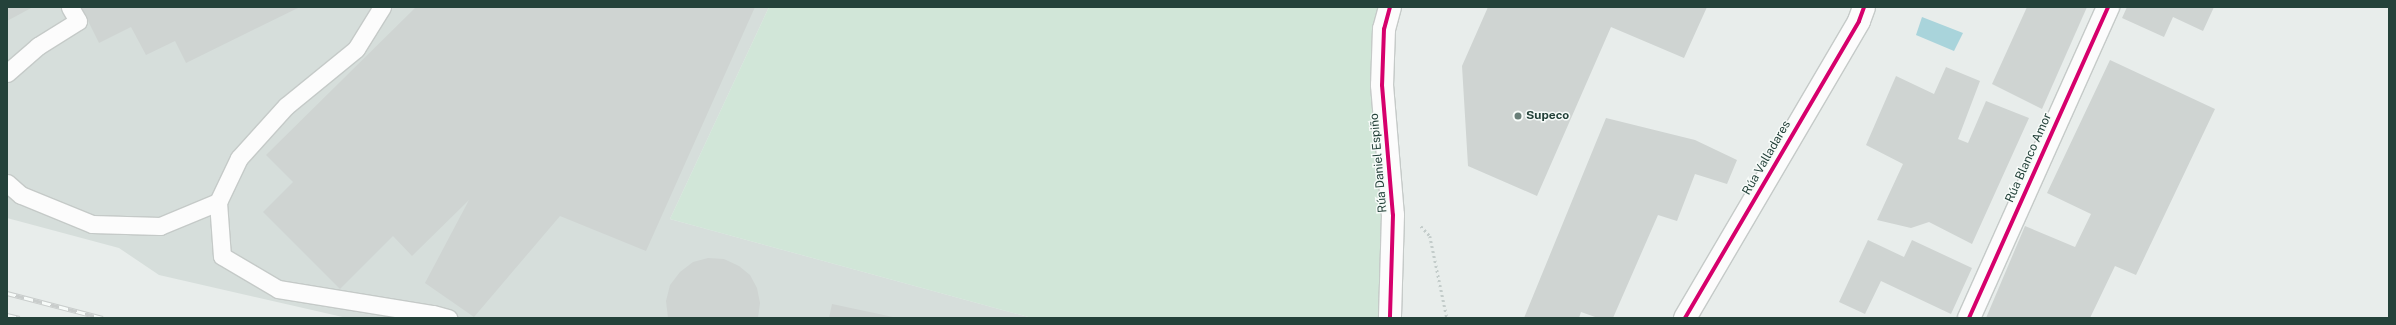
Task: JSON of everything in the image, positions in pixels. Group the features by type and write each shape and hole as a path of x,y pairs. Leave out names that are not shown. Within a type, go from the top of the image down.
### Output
{"street":[{"name":"Rúa Daniel Espiño","path":"1390,7 1384,29 1382,85 1393,215 1390,318"},
{"name":"Rúa Valladares","path":"1685,318 1859,21 1864,7"},
{"name":"Rúa Blanco Amor","path":"1969,318 2108,7"}],"lane":[{"path":"7,73 38,46 78,21 70,7"},
{"path":"382,7 356,49 286,106 239,158 218,202 222,256 278,289 433,314 448,318"},
{"path":"7,183 20,195 92,224 160,226 218,202"}],"path":[{"path":"1420,225 1430,236 1447,318"}],"shaded area":[{"path":"7,7 769,7 670,219 1032,318 347,318 159,275 119,248 7,218"}],"green space":[{"path":"769,7 1390,7 1390,318 1032,318 670,219"}],"water":[{"path":"1922,17 1963,33 1954,51 1916,35"}],"building":[{"path":"7,7 33,7 7,21"},
{"path":"81,7 300,7 186,63 175,41 146,55 131,27 99,43"},
{"path":"416,7 755,7 646,251 560,216 474,317 425,283 469,200 412,256 393,236 340,289 263,212 293,182 266,155"},
{"name":"Supeco","path":"1488,7 1707,7 1684,58 1611,27 1537,196 1468,166 1462,66"},
{"path":"2027,7 2087,7 2042,109 1992,84"},
{"path":"2127,7 2214,7 2203,31 2173,17 2164,37 2122,18"},
{"path":"2110,60 2215,109 2136,275 2115,266 2090,318 1986,318 2025,226 2075,247 2091,214 2047,193"},
{"path":"1946,67 1980,81 1958,139 1968,143 1986,101 2029,118 1972,244 1929,222 1911,228 1877,220 1903,164 1866,145 1896,76 1934,94"},
{"path":"1606,118 1695,140 1737,160 1727,184 1695,174 1677,221 1658,215 1613,318 1598,318 1581,312 1579,318 1524,318"},
{"path":"1868,240 1904,257 1912,240 1972,268 1951,314 1881,281 1865,314 1839,302"},
{"path":"708,258 724,259 739,266 750,275 757,288 760,303 758,318 668,318 666,301 670,285 680,272 693,262"},
{"path":"832,304 893,317 893,318 829,318"}],"railway":[{"path":"7,293 103,318"},
{"path":"7,315 20,318"}],"cycle path":[{"path":"1390,7 1384,29 1382,85 1393,215 1390,318"},
{"path":"1685,318 1859,21 1864,7"},
{"path":"1969,318 2108,7"}],"place":[{"name":"Supeco","path":"1518,116"}]}
